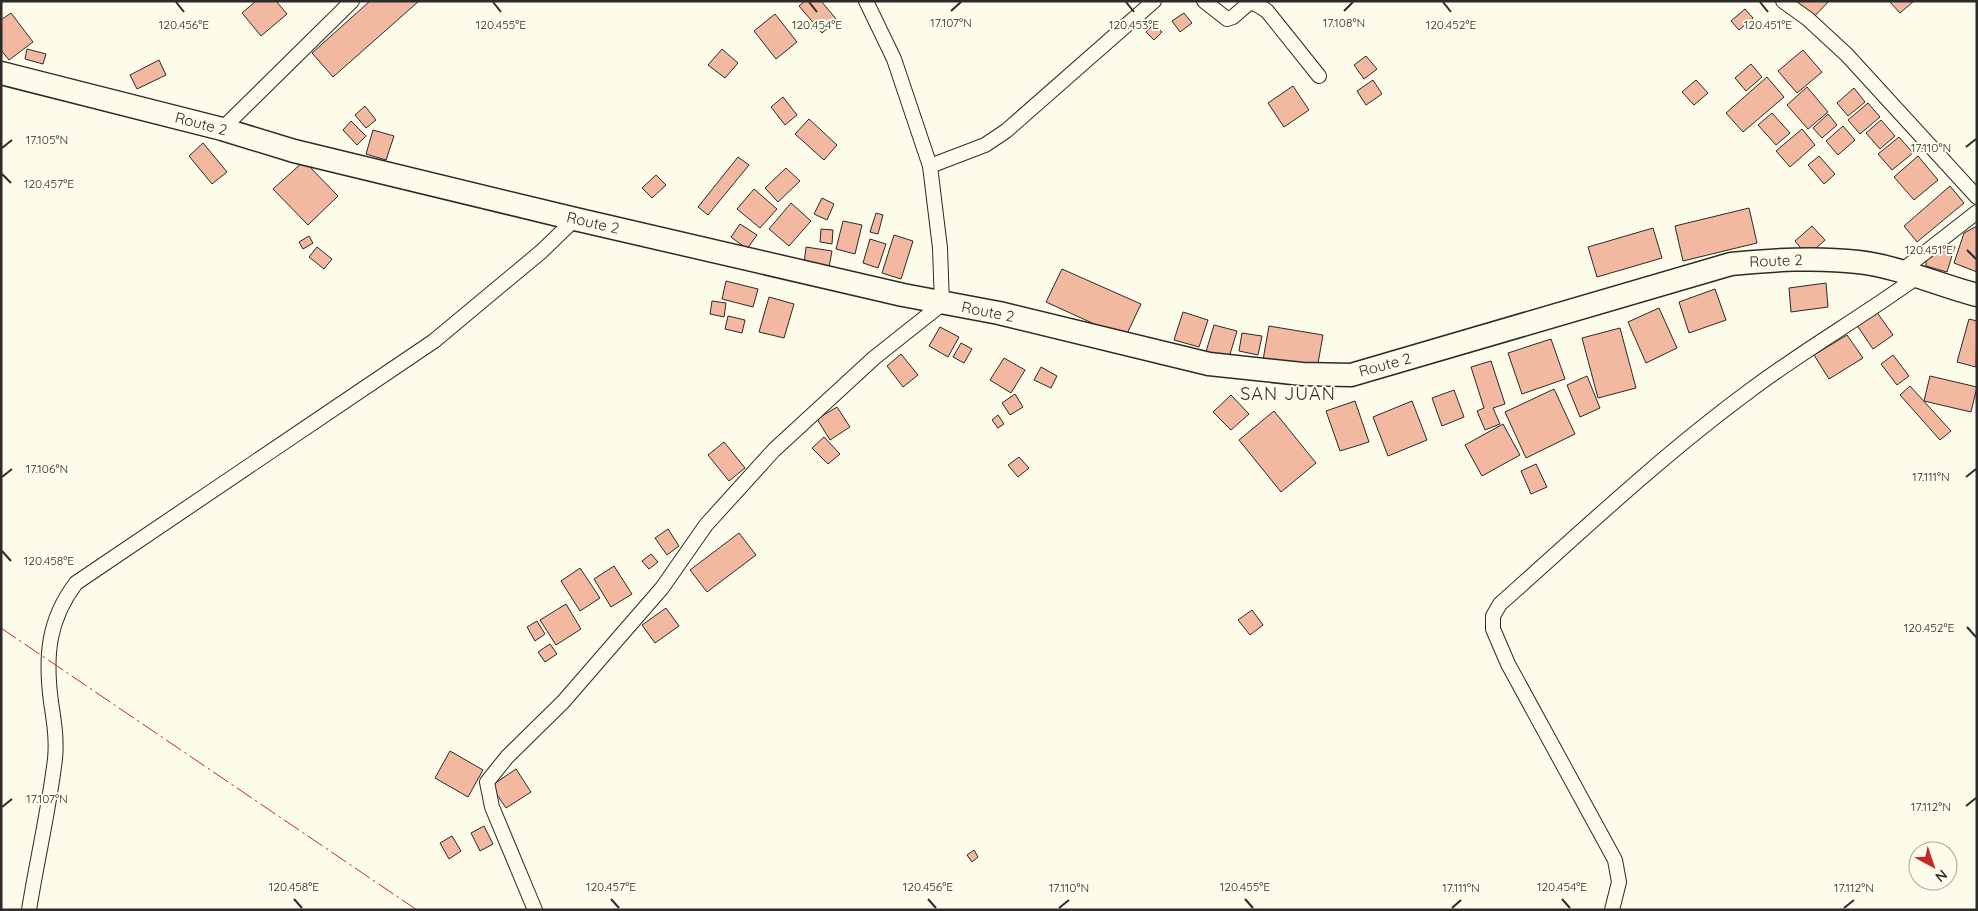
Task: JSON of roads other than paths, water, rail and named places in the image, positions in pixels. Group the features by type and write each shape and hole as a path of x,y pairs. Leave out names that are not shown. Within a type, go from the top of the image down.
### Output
{"highway":[{"name":"Route 2","path":"1,73 222,129 294,150 575,219 903,295 998,313 1209,364 1302,374 1351,374 1394,364 1731,264 1776,260 1859,262 1977,295"}],"street":[{"path":"222,129 352,1"},
{"path":"535,910 492,807 488,791 488,782 491,777 507,757 562,702 662,588 706,525 774,450 935,302 938,228 930,166 894,59 866,1"},
{"path":"930,166 985,145 1006,131 1154,1"},
{"path":"1204,1 1227,19 1249,3 1267,11 1319,76"},
{"path":"1782,1 1808,19 1847,55 1977,197"},
{"path":"1612,910 1619,882 1615,860 1508,664 1494,629 1493,616 1500,604 1676,449 1797,356 1884,301 1903,273 1977,212"},
{"path":"29,910 55,758 55,724 51,700 48,654 51,635 62,602 76,583 434,341 542,251 575,219"}],"district":[{"name":"SAN JUAN","path":"1288,394"}]}
